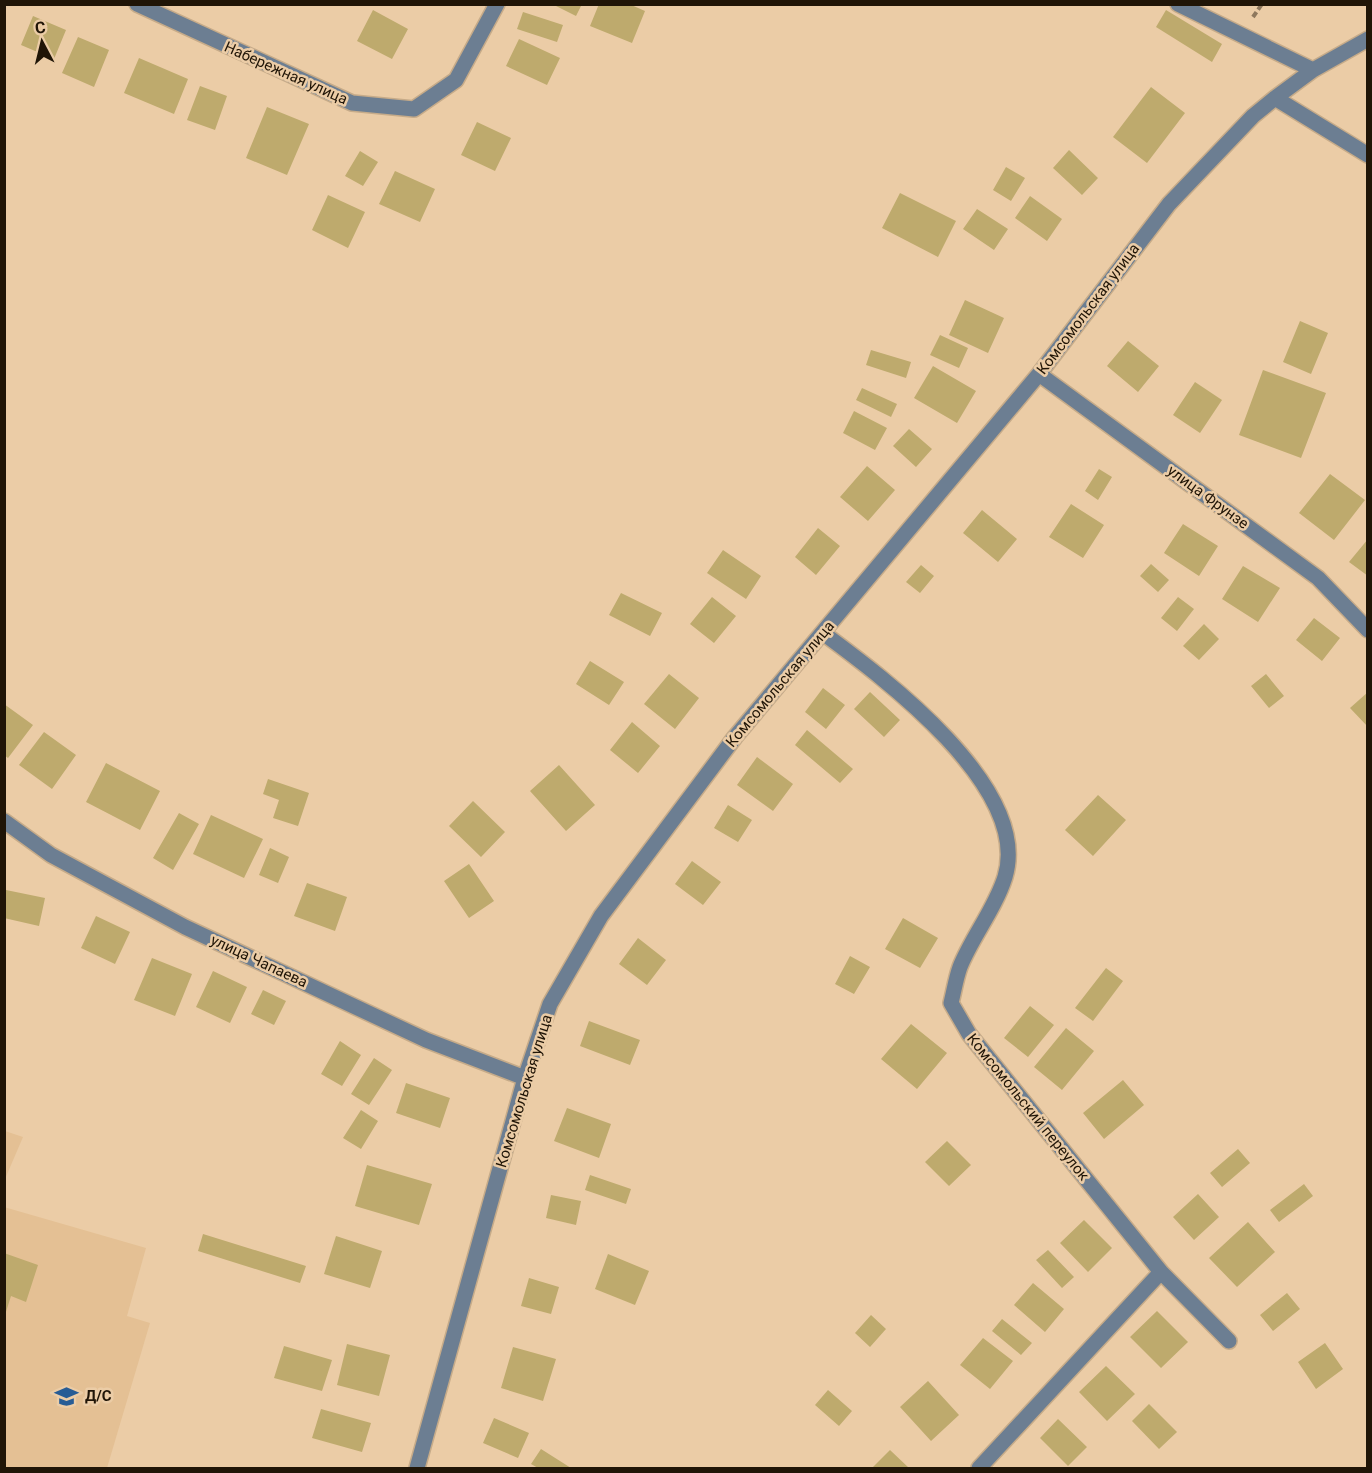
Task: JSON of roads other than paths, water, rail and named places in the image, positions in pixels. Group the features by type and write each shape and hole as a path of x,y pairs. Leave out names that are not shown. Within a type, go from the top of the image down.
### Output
{"street":[{"name":"Набережная улица","path":"137,4 352,103 414,109 456,80 498,4"},
{"path":"1178,4 1313,70"},
{"name":"Комсомольская улица","path":"417,1468 525,1078 550,1004 602,916 735,737 1039,374 1169,204 1253,116 1313,70 1368,39"},
{"path":"1275,98 1368,155"},
{"name":"улица Фрунзе","path":"1039,374 1318,578 1368,630"},
{"name":"Комсомольский переулок","path":"823,633 893,687 944,735 985,785 1008,842 1005,877 960,969 951,1003 969,1034 1161,1272 1229,1341"},
{"name":"улица Чапаева","path":"4,821 51,855 185,927 426,1040 525,1078"},
{"path":"979,1468 1161,1272"}],"place":[{"name":"Д/С","path":"67,1396"}]}
